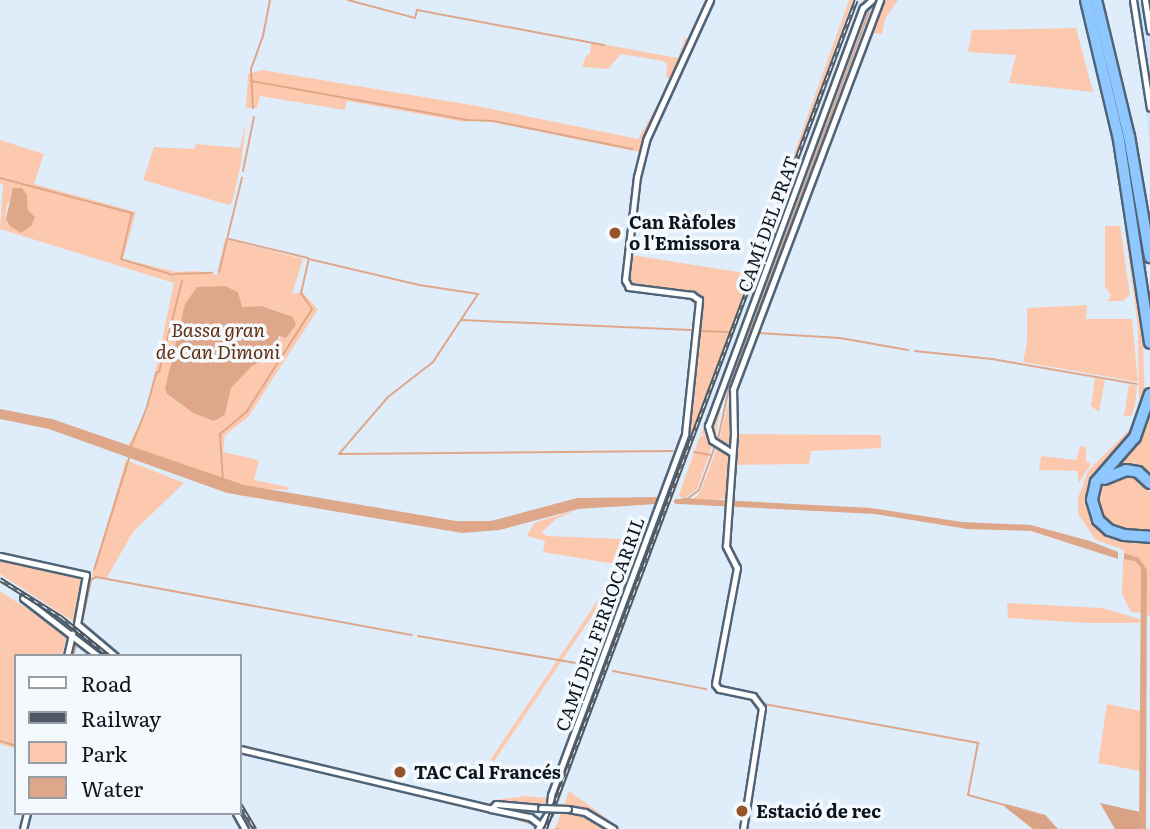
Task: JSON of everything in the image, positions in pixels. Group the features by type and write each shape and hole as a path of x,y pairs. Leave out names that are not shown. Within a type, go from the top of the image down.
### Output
{"highway":[{"path":"1086,0 1119,140 1150,343"},
{"path":"1097,0 1129,136 1150,257"},
{"path":"1150,394 1135,436 1096,482 1092,500 1098,520 1109,530 1124,535 1150,537"},
{"path":"1092,500 1099,485 1115,472 1138,472 1150,483"}],"street":[{"name":"CAMÍ DEL FERROCARRIL","path":"242,749 530,817 538,826 549,812 551,795 685,434 699,300 692,295 636,288 625,284 636,177 652,123 710,0"},
{"name":"CAMÍ DEL PRAT","path":"731,452 712,440 708,426 863,8 872,0"},
{"path":"743,829 762,708 753,696 719,689 715,684 737,568 726,546 734,435 733,389 880,0"},
{"path":"1133,0 1150,103"},
{"path":"1145,0 1150,31"},
{"path":"0,556 86,575 77,624 113,654"},
{"path":"23,598 96,654"},
{"path":"67,654 72,634"},
{"path":"491,809 496,804 568,809 585,812 613,829"}],"shaded area":[{"path":"1129,0 1150,0 1150,147 1145,106"},
{"path":"1100,803 1140,812 1144,829 1115,829"},
{"path":"1006,804 1045,815 1058,829 1033,829 1005,807"}],"green space":[{"path":"849,0 853,0 792,165 668,498 664,497 687,433 701,299 696,292 630,286 626,279 631,255 751,274"},
{"path":"863,0 870,0 863,6 859,24 865,15 723,396 715,438 701,434"},
{"path":"882,0 898,0 885,19 882,34 871,33"},
{"path":"1076,28 1093,92 1009,83 1016,55 968,52 972,30"},
{"path":"685,38 689,38 670,79 666,77 667,64 663,61 621,54 608,69 582,67 586,56 590,54 591,42 678,58"},
{"path":"262,70 477,106 638,139 661,99 639,152 477,119 465,122 347,101 345,110 260,96 257,108 246,108 248,74"},
{"path":"246,121 241,164 229,205 143,180 154,147 194,149 196,144 240,148"},
{"path":"0,140 44,154 34,184 136,212 123,259 177,272 196,271 217,275 225,239 303,259 292,294 302,292 318,309 248,417 225,435 223,452 259,460 254,480 288,487 288,490 253,488 224,480 128,445 147,411 174,283 0,229 3,185 0,183","holes":["22,188 27,195 28,210 10,226 6,218 7,205","239,303 242,307 263,306 285,314 281,336 270,356 252,366 231,388 225,415 214,421 193,413 173,399 167,394 166,385 175,359"]},
{"path":"1105,226 1120,226 1130,295 1123,301 1107,301 1111,296 1105,286"},
{"path":"1130,228 1142,317 1145,399 1129,441 1093,478 1087,504 1091,519 1103,532 1129,541 1150,540 1150,616 1147,615 1146,569 1135,559 1141,567 1142,613 1131,612 1122,594 1123,559 1130,559 1124,558 1124,550 1096,540 1078,514 1078,498 1088,471 1131,428 1139,405 1138,327 1125,231"},
{"path":"1087,305 1086,319 1132,319 1138,382 1023,362 1027,343 1027,308"},
{"path":"1095,378 1105,380 1099,412 1091,406"},
{"path":"1129,384 1137,386 1135,406 1131,416 1124,416"},
{"path":"730,396 732,434 730,445 719,441"},
{"path":"1150,408 1150,477 1134,468 1111,470 1139,437"},
{"path":"738,434 881,435 881,448 811,451 809,464 733,465"},
{"path":"706,435 713,443 697,489 685,498 680,497 700,436"},
{"path":"718,445 729,454 726,499 693,500 701,491"},
{"path":"1080,446 1086,447 1086,461 1091,464 1078,484 1078,471 1039,470 1041,456 1076,460"},
{"path":"126,460 184,483 133,532 106,579 91,578"},
{"path":"1135,475 1150,492 1150,531 1123,529 1108,521 1099,509 1099,494 1104,484 1119,476"},
{"path":"660,508 663,510 494,761 491,759"},
{"path":"578,509 556,519 541,533 548,536 644,540 633,567 543,552 545,541 527,536 534,523"},
{"path":"0,559 82,578 74,622 0,574"},
{"path":"0,591 67,635 62,654 14,654 14,748 0,744"},
{"path":"1007,603 1102,608 1140,619 1140,623 1008,618"},
{"path":"1107,704 1141,711 1140,771 1098,763"},
{"path":"569,791 597,811 620,829 555,829"},
{"path":"525,796 548,798 549,806 494,800"}],"water":[{"path":"13,188 22,188 27,195 28,210 35,217 31,226 21,233 10,226 6,219"},
{"name":"Bassa gran de Can Dimoni","path":"225,286 238,292 242,307 262,306 293,317 296,325 286,338 279,336 270,356 252,366 231,388 225,415 214,421 193,413 167,394 165,389 185,304 197,287"},
{"path":"0,409 52,419 244,485 456,521 491,521 577,498 660,497 657,504 578,509 500,530 462,533 227,493 49,429 0,419"},
{"path":"682,498 871,508 962,522 1031,525 1090,541 1118,552 1118,559 1031,531 967,529 875,514 679,504"},
{"path":"1124,553 1139,558 1147,570 1146,829 1139,829 1141,568 1135,561 1124,559"}],"waterway":[{"path":"253,108 251,69 263,36 270,0"},
{"path":"348,0 415,18 417,10 604,45"},
{"path":"718,439 729,388 869,12"},
{"path":"251,81 467,120 493,121 632,149"},
{"path":"243,171 254,117"},
{"path":"0,178 132,213 121,259"},
{"path":"219,272 242,178"},
{"path":"229,239 308,258"},
{"path":"121,259 173,275"},
{"path":"223,481 220,434 247,411 312,309 301,293 309,259 419,285 478,294 433,362 388,397 339,454 673,451"},
{"path":"175,274 212,273"},
{"path":"130,449 147,407 156,373 159,372 182,281"},
{"path":"461,320 691,330"},
{"path":"700,331 728,332"},
{"path":"758,333 840,338 908,350"},
{"path":"915,351 992,359 1137,384"},
{"path":"687,499 699,490 715,446"},
{"path":"694,452 711,455"},
{"path":"94,570 129,458"},
{"path":"676,501 687,501"},
{"path":"82,622 91,580 96,577 412,635"},
{"path":"418,636 593,666"},
{"path":"74,654 77,642"},
{"path":"613,671 706,689"},
{"path":"715,691 752,699"},
{"path":"764,704 978,743 968,795 1045,816 1056,829"},
{"path":"0,741 14,745"},
{"path":"242,753 454,803"},
{"path":"494,812 536,825"},
{"path":"26,829 30,815"}],"railway":[{"path":"545,829 856,0"},
{"path":"0,579 61,617 107,654"},
{"path":"242,807 255,829"}],"place":[{"name":"Can Ràfoles o l'Emissora","path":"615,233"},
{"name":"TAC Cal Francés","path":"400,772"},
{"name":"Estació de rec","path":"742,811"}]}
